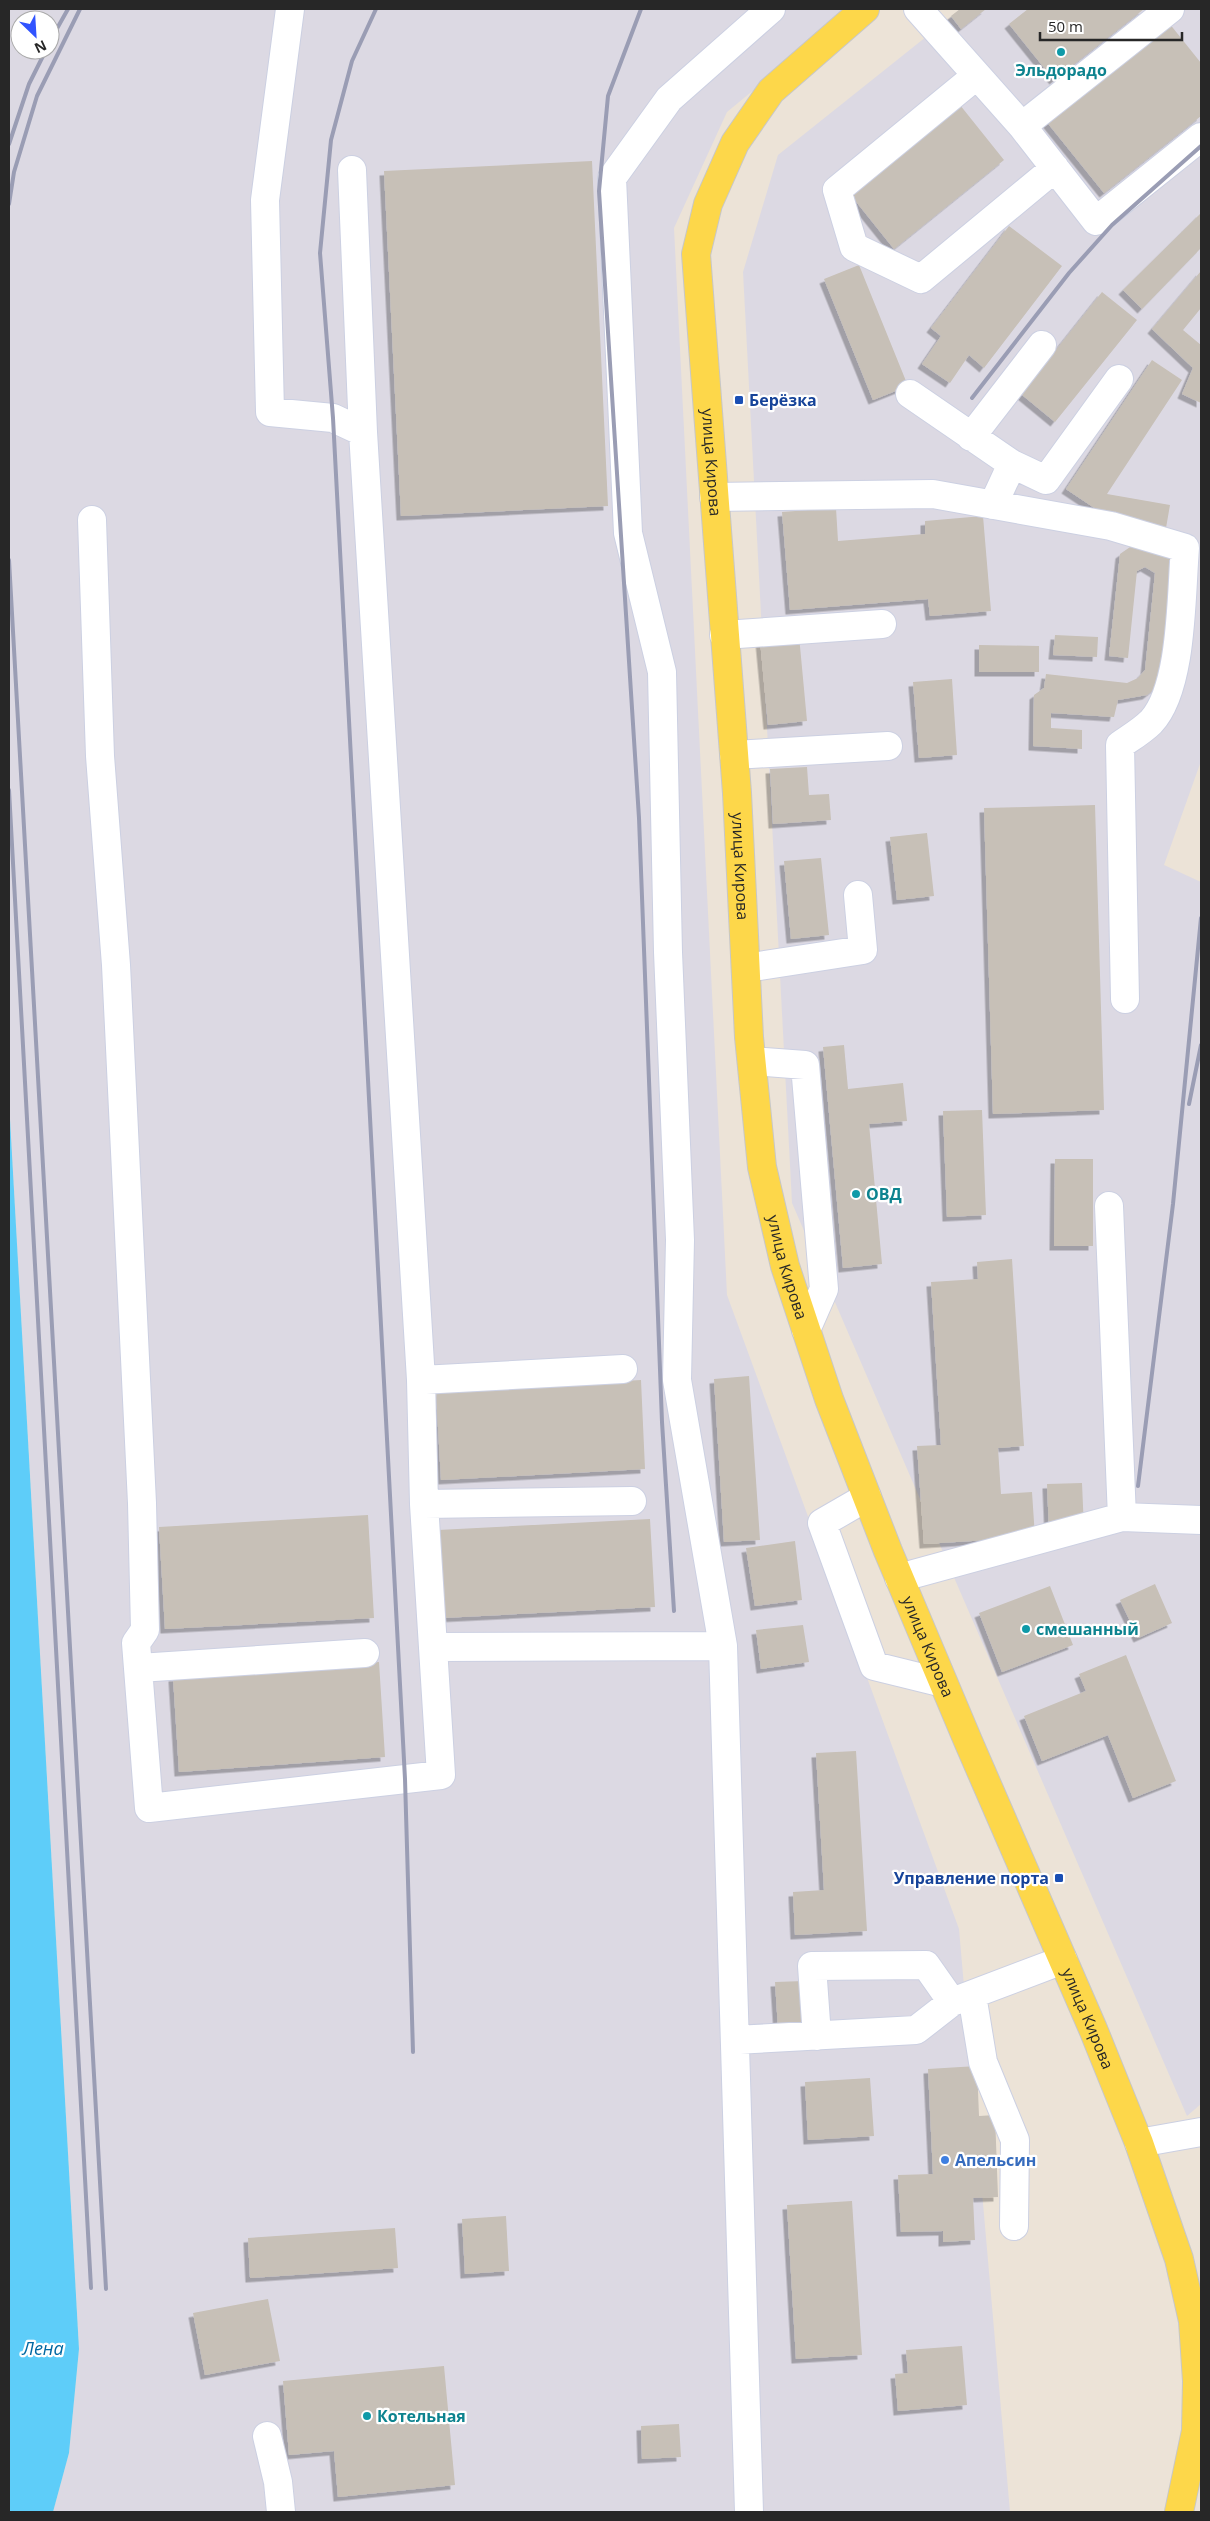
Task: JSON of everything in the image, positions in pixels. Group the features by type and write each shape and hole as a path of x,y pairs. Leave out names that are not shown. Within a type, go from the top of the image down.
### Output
{"main road":[{"name":"улица Кирова","path":"865,9 771,91 735,143 708,204 696,254 734,755 752,1061 762,1167 785,1266 828,1398 943,1683 1063,1960 1138,2144 1179,2259 1193,2321 1199,2402 1196,2431 1179,2512"}],"lane":[{"path":"290,9 265,200 270,412 333,418 364,432"},
{"path":"750,2512 723,1646 678,1380 680,1240 668,952 662,672 628,533 612,178 669,99 771,9"},
{"path":"918,9 1022,126 1096,221 1201,137"},
{"path":"1022,126 1170,9"},
{"path":"976,76 837,190 854,247 921,279 1054,168"},
{"path":"92,520 100,756 116,965 142,1503 145,1630 136,1643 149,1808 441,1775 424,1504 421,1380 364,432 352,170"},
{"path":"971,437 1042,344"},
{"path":"910,394 1012,464 1046,480 1119,379"},
{"path":"993,505 1012,464"},
{"path":"714,497 933,494 1111,526 1193,549 1175,670 1164,701 1151,721 1120,745 1125,998"},
{"path":"724,635 882,624"},
{"path":"734,755 888,746"},
{"path":"746,968 863,950 858,895"},
{"path":"752,1061 805,1065 824,1289 806,1330"},
{"path":"1109,1206 1122,1517"},
{"path":"421,1380 623,1369"},
{"path":"867,1497 822,1523 874,1666 943,1683"},
{"path":"424,1504 632,1501"},
{"path":"900,1578 1122,1517 1201,1520"},
{"path":"434,1647 723,1646"},
{"path":"138,1668 365,1653"},
{"path":"735,2040 916,2030 962,1998 1063,1960"},
{"path":"816,2036 812,1966 926,1965 962,1998 983,2062 1015,2140 1014,2226"},
{"path":"1138,2144 1201,2132"},
{"path":"267,2436 278,2482 281,2512"}],"shaded area":[{"path":"9,9 852,9 727,112 674,228 727,1295 959,1929 1010,2512 53,2512 69,2453 79,2349 9,1101"},
{"path":"961,9 1201,9 1201,761 1164,865 1201,882 1201,2104 1187,2116 792,1203 743,272 778,155"}],"water":[{"name":"Лена","path":"9,1101 79,2349 69,2453 53,2512 9,2512"}],"building":[{"path":"960,9 986,9 961,29 951,16"},
{"name":"Эльдорадо","path":"1028,9 1144,9 1054,80 1009,24"},
{"path":"1169,23 1201,63 1201,116 1104,193 1046,121"},
{"path":"960,105 1004,160 894,249 850,194"},
{"path":"592,161 608,506 401,516 384,171"},
{"path":"1201,213 1201,248 1142,309 1123,290"},
{"path":"1009,226 1062,266 984,368 969,355 950,383 922,364 941,336 931,328"},
{"path":"859,265 908,386 873,400 824,279"},
{"path":"1201,271 1201,308 1183,330 1201,345 1201,403 1182,394 1193,368 1152,329"},
{"path":"1102,292 1137,320 1055,422 1021,394"},
{"path":"1152,360 1182,380 1107,494 1170,505 1166,528 1105,515 1066,489"},
{"path":"836,508 838,541 925,534 925,521 983,516 991,611 930,616 928,599 790,610 782,512"},
{"path":"1133,545 1165,552 1174,562 1164,663 1157,687 1147,695 1118,700 1114,717 1051,713 1051,728 1082,730 1082,749 1033,746 1034,695 1044,688 1046,674 1127,683 1138,678 1145,670 1155,573 1145,567 1137,571 1128,658 1109,656 1120,554"},
{"path":"798,625 807,721 768,725 759,629"},
{"path":"1055,635 1098,637 1097,657 1053,655"},
{"path":"979,645 1039,646 1039,672 979,672"},
{"path":"952,679 957,755 919,758 913,682"},
{"path":"807,767 809,795 829,794 831,820 773,824 770,769"},
{"path":"1095,805 1104,1110 993,1114 984,808"},
{"path":"927,833 934,896 897,900 890,837"},
{"path":"821,858 829,935 791,939 784,861"},
{"name":"ОВД","path":"844,1045 848,1089 903,1083 907,1121 869,1124 882,1264 843,1268 823,1047"},
{"path":"982,1110 986,1215 947,1217 943,1111"},
{"path":"1055,1159 1093,1159 1093,1246 1054,1246"},
{"path":"1012,1259 1024,1446 998,1448 1001,1494 1032,1492 1035,1537 924,1544 917,1446 941,1445 931,1282 978,1279 977,1262"},
{"path":"749,1376 760,1540 724,1542 714,1379"},
{"path":"641,1380 645,1469 441,1480 436,1392"},
{"path":"1082,1483 1084,1529 1049,1530 1047,1484"},
{"path":"368,1515 374,1618 165,1629 159,1527"},
{"path":"650,1519 655,1607 442,1618 438,1530"},
{"path":"795,1541 802,1600 755,1606 746,1548"},
{"path":"1155,1584 1172,1623 1138,1638 1120,1600"},
{"name":"смешанный","path":"1050,1586 1073,1645 1002,1672 979,1613"},
{"path":"803,1625 809,1662 761,1669 756,1630"},
{"path":"1126,1655 1176,1781 1133,1798 1108,1735 1042,1761 1024,1716 1086,1691 1079,1674"},
{"path":"379,1662 385,1757 179,1772 173,1677"},
{"path":"856,1751 867,1931 795,1935 793,1892 824,1890 816,1753"},
{"path":"804,1981 807,2026 778,2028 775,1982"},
{"path":"977,2066 979,2116 995,2115 998,2197 973,2198 975,2240 943,2242 943,2231 901,2232 898,2175 933,2174 928,2069"},
{"path":"870,2078 874,2136 808,2140 805,2082"},
{"path":"852,2201 862,2355 796,2359 787,2205"},
{"path":"506,2216 509,2271 465,2274 462,2219"},
{"path":"395,2228 398,2268 250,2278 248,2238"},
{"path":"268,2299 280,2361 205,2375 193,2313"},
{"path":"962,2346 967,2405 898,2411 895,2374 908,2373 906,2350"},
{"name":"Котельная","path":"444,2366 455,2485 338,2497 334,2451 289,2455 283,2381"},
{"path":"679,2424 681,2457 642,2459 641,2426"}],"railway":[{"path":"60,23 68,9"},
{"path":"9,204 14,172 37,96 80,9"},
{"path":"376,9 352,61 331,140 320,253 333,418 405,1779 413,2052"},
{"path":"641,9 608,96 599,191 639,818 662,1422 674,1611"},
{"path":"9,144 29,84 41,60"},
{"path":"972,398 1069,273 1112,225 1201,146"},
{"path":"9,560 106,2289"},
{"path":"9,790 91,2288"},
{"path":"1138,1486 1173,1204 1201,918"},
{"path":"1189,1104 1201,1045"}],"place":[{"name":"Эльдорадо","path":"1061,52"},
{"name":"Берёзка","path":"739,400"},
{"name":"ОВД","path":"856,1194"},
{"name":"смешанный","path":"1026,1629"},
{"name":"Управление порта","path":"1059,1878"},
{"name":"Апельсин","path":"945,2160"},
{"name":"Котельная","path":"367,2416"}]}
